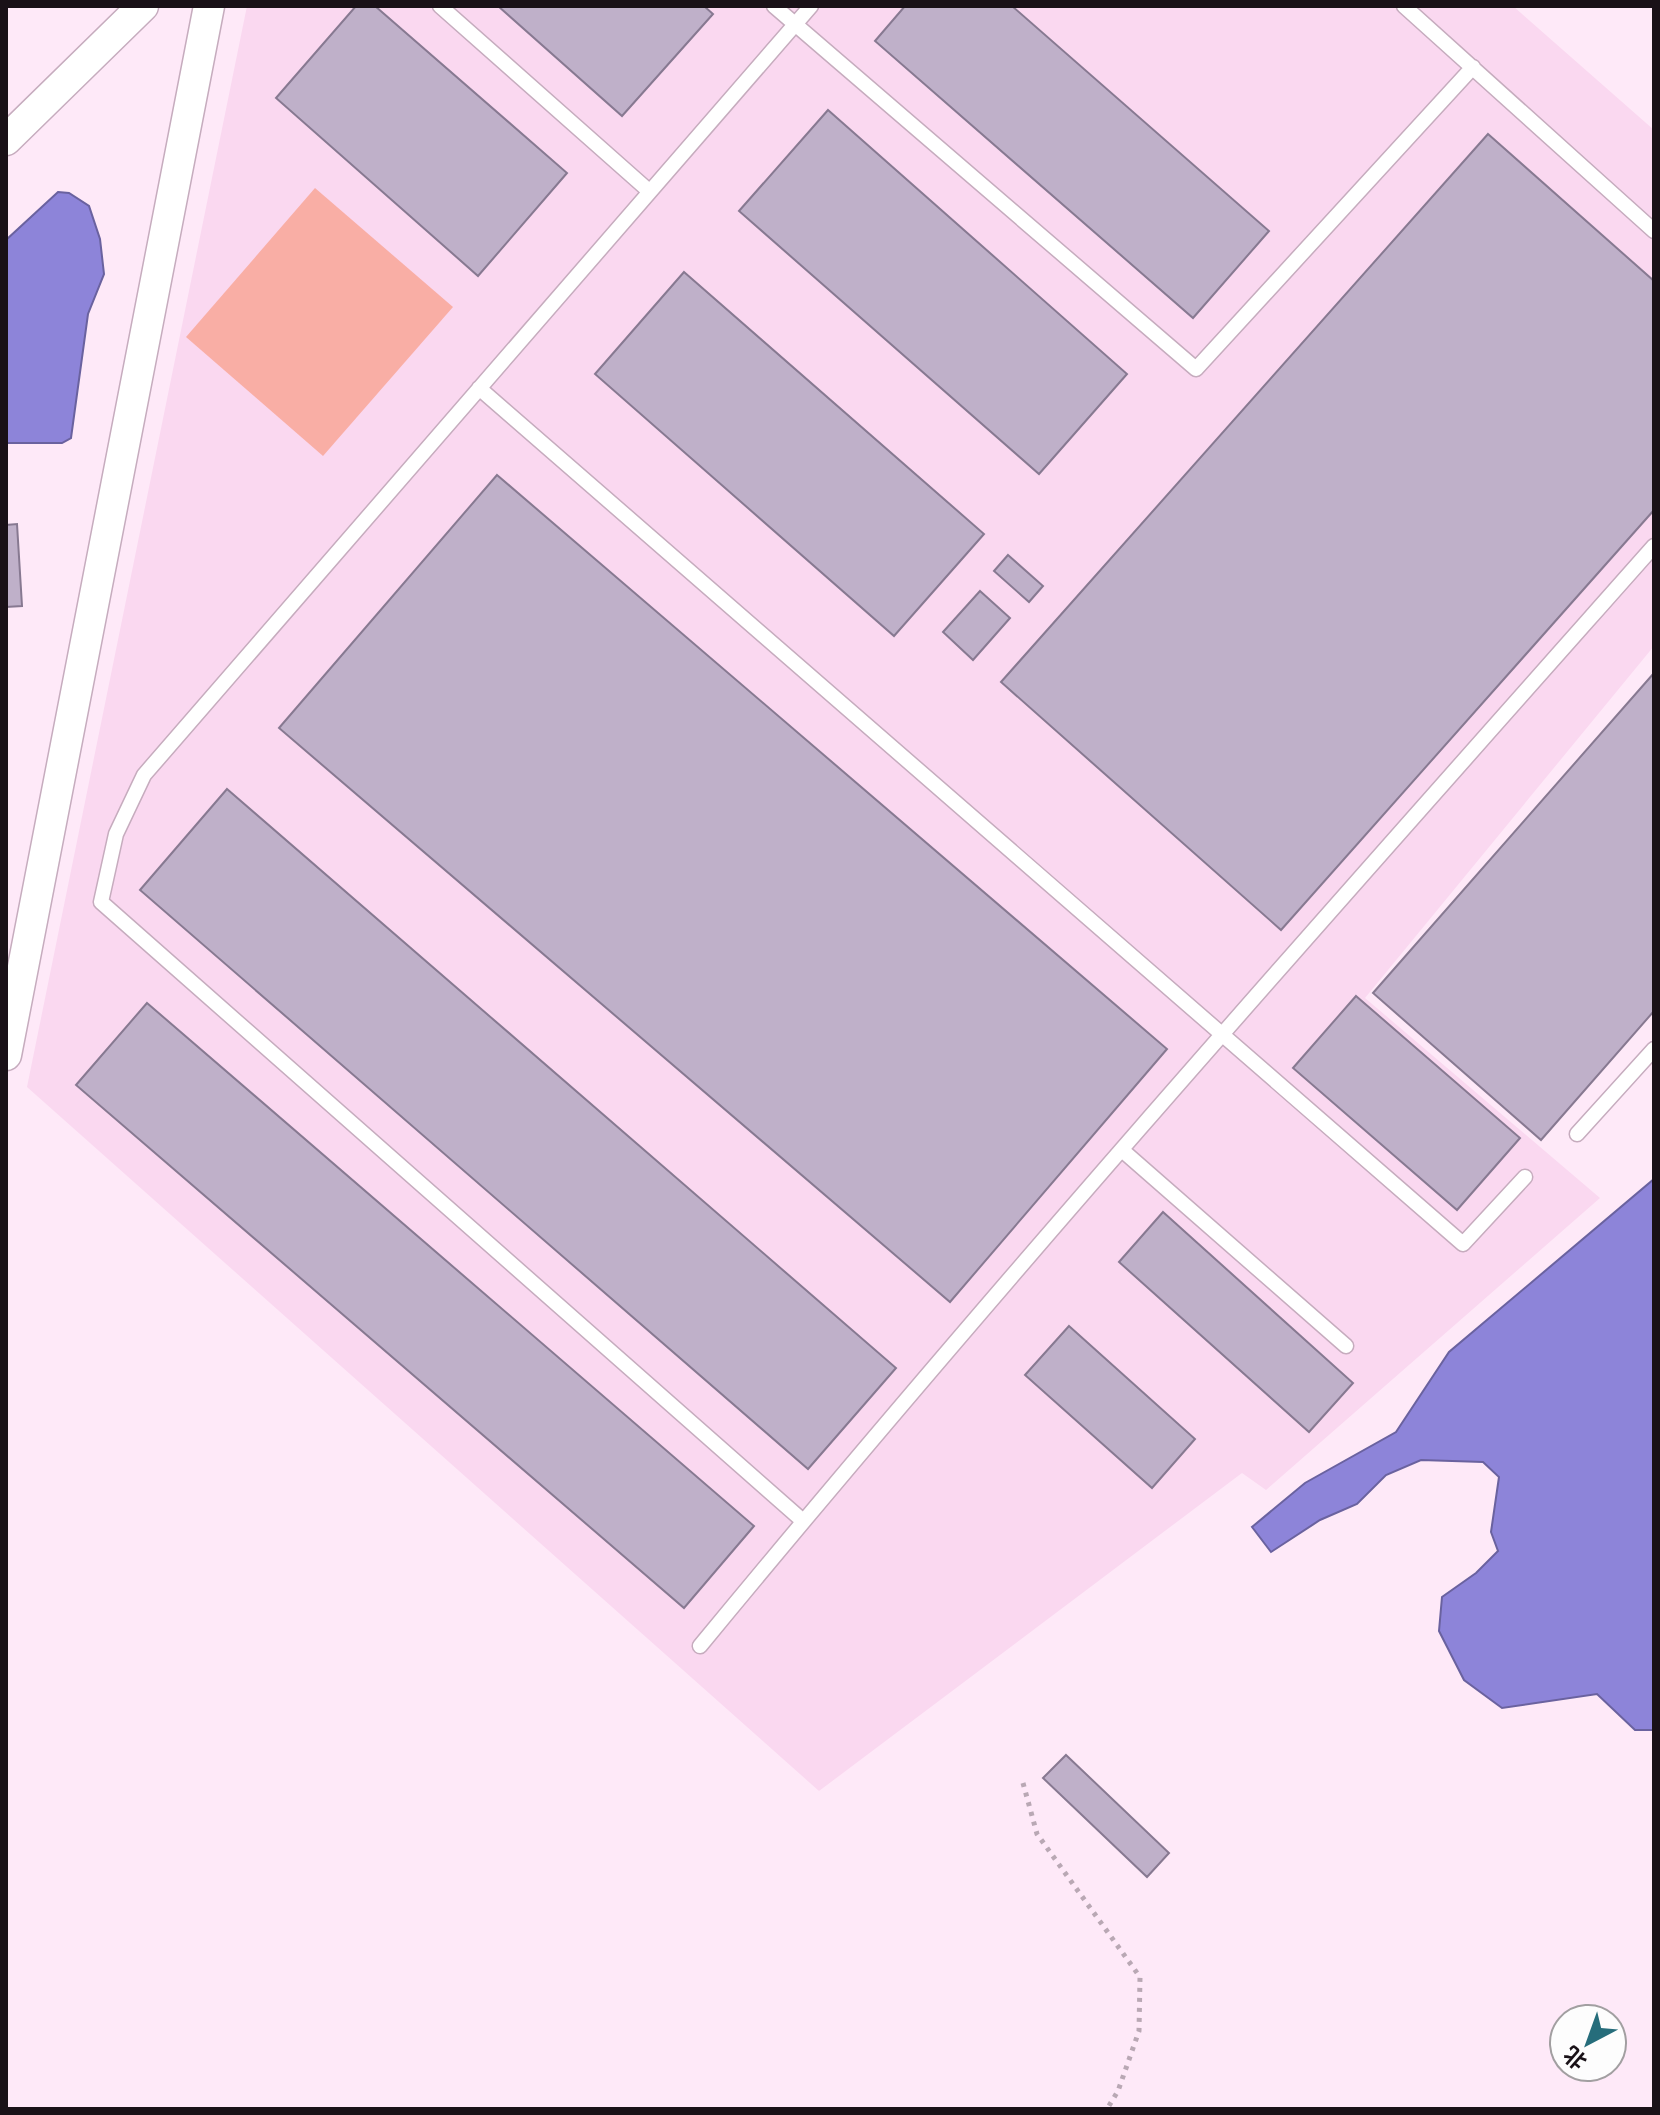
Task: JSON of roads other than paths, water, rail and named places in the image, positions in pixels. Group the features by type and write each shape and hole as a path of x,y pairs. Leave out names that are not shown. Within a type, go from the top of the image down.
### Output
{"street":[{"path":"6,140 143,6"},
{"path":"6,1055 209,6"}],"lane":[{"path":"440,6 649,191"},
{"path":"774,6 1196,369 1473,67"},
{"path":"803,1521 101,902 116,834 144,775 811,6"},
{"path":"1404,6 1654,231"},
{"path":"479,388 1463,1244 1525,1177"},
{"path":"700,1646 803,1521 1222,1034 1654,546"},
{"path":"1577,1134 1654,1049"},
{"path":"1122,1150 1346,1346"}]}
